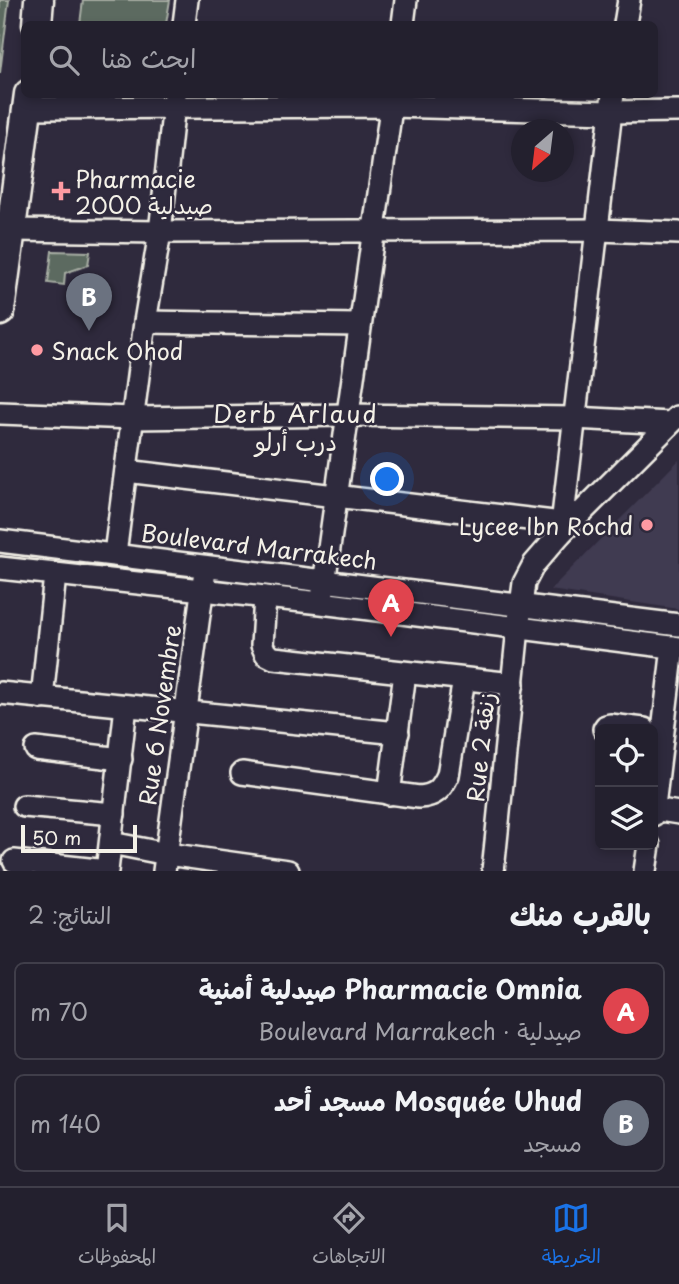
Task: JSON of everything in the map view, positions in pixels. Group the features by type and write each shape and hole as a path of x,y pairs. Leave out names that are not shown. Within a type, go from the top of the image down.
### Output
{"main road":[{"path":"37,21 39,0"},
{"path":"0,311 28,101"}],"street":[{"path":"184,21 187,0"},
{"path":"403,21 406,0"},
{"path":"626,21 629,0"},
{"path":"321,603 392,100"},
{"path":"28,101 392,100 612,103 679,111"},
{"path":"115,554 145,322 160,232 175,101"},
{"path":"126,471 336,496 561,528 612,103"},
{"path":"11,230 598,230 679,233"},
{"path":"145,322 360,325"},
{"path":"0,413 133,418 347,415 675,419"},
{"name":"Rue 2 زنقة","path":"493,871 524,583 534,564 561,528 675,419"},
{"name":"Boulevard Marrakech","path":"0,541 679,625"},
{"name":"Rue 6 Novembre","path":"166,863 205,565"},
{"path":"0,568 321,603 676,648 656,724"},
{"path":"42,698 55,575"},
{"path":"265,597 262,645 270,657 513,684"},
{"path":"389,794 405,673"},
{"path":"242,773 389,794 429,796 440,789 448,775 464,679"},
{"path":"0,693 398,733"},
{"path":"14,861 107,871 127,706"},
{"path":"36,750 121,759"},
{"path":"24,806 114,814"},
{"path":"658,810 679,813"},
{"path":"111,843 166,863 288,871"},
{"path":"645,871 648,850"}],"shaded area":[{"name":"Lycee Ibn Rochd","path":"679,460 679,609 550,590"}],"green space":[{"path":"0,0 9,0 0,73"},
{"path":"83,0 170,0 166,21 80,21"},
{"path":"52,251 90,252 88,265 65,273 64,285 48,283"}],"place":[{"name":"Pharmacie 2000 صيدلية","path":"61,191"},
{"name":"Mosquée Uhud مسجد أحد","path":"89,331"},
{"name":"Snack Ohod","path":"37,350"},
{"name":"Lycee Ibn Rochd","path":"647,525"},
{"name":"Pharmacie Omnia صيدلية أمنية","path":"391,637"}],"district":[{"name":"Derb Arlaud درب أرلو","path":"296,427"}]}
